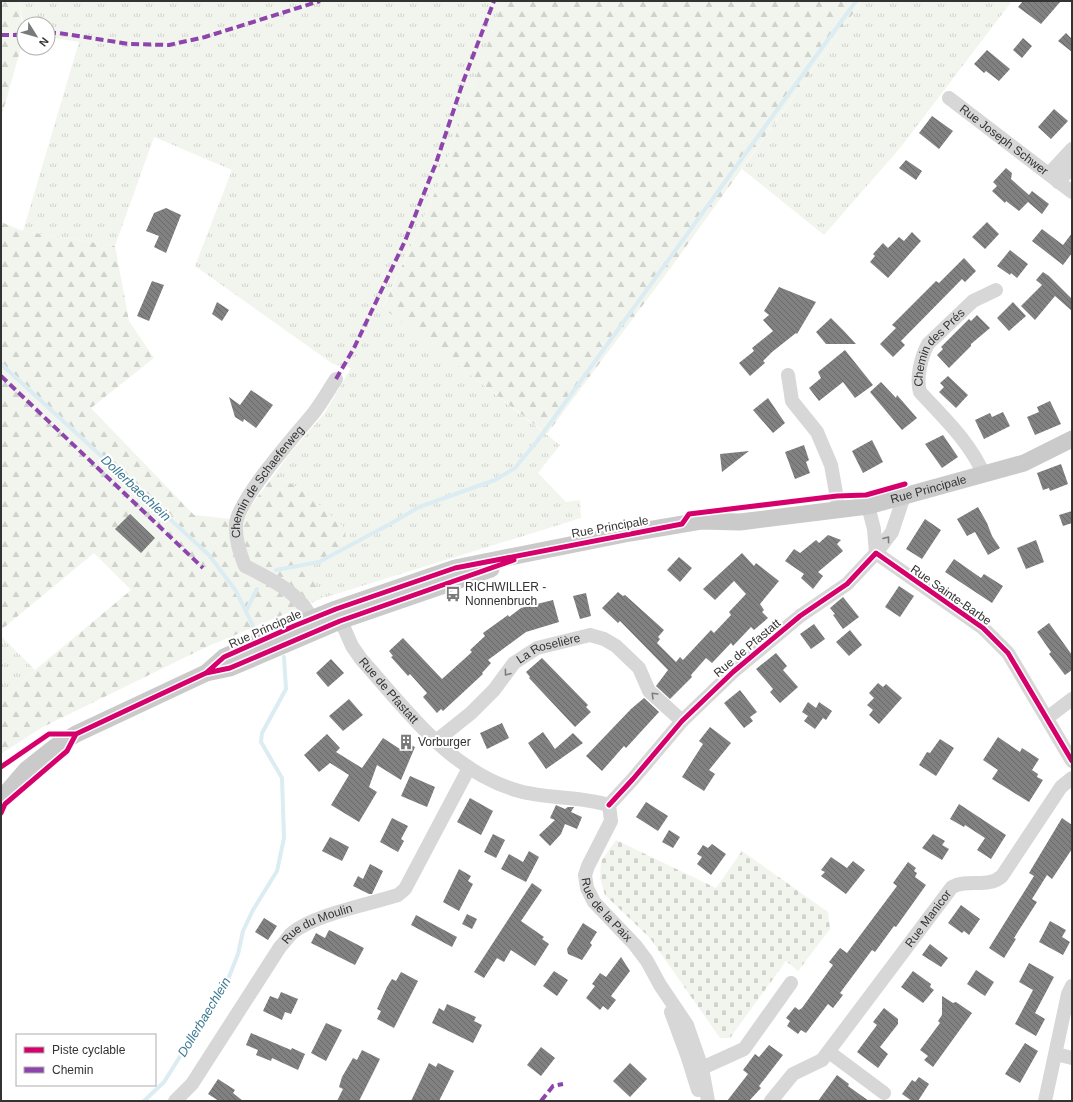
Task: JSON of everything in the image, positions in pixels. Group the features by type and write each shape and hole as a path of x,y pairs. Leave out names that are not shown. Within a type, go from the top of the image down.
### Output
{"main road":[{"name":"Rue Principale","path":"26,770 55,747 76,734 206,674 224,657 316,625 338,615 542,550 701,521 740,522 868,506 1024,463 1072,439"},
{"path":"1,782 26,770"},
{"path":"1,799 26,770"}],"street":[{"name":"Rue Joseph Schwer","path":"949,98 1072,192"},
{"path":"1054,178 1072,149"},
{"name":"Rue Joseph Schwer","path":"1054,178 1072,167"},
{"name":"Chemin des Prés","path":"984,475 978,460 964,441 920,392 918,383 924,352 928,344 973,301 996,290"},
{"path":"788,375 792,401 817,432 830,465 839,510"},
{"name":"Chemin de Schaeferweg","path":"316,625 302,602 280,585 245,566 238,549 236,524 240,509 284,448 313,413 336,380"},
{"name":"Rue de Pfastatt","path":"338,615 352,646 361,658 436,741 469,768 520,791 585,799 609,804 633,779 682,721 739,666 800,616 847,584 876,553 892,532 904,496"},
{"path":"868,506 874,529 876,553"},
{"name":"Rue Sainte-Barbe","path":"876,553 983,628 1008,653 1072,761"},
{"name":"La Roselière","path":"436,741 471,713 490,694 514,663 536,648 590,635 604,639 616,646 639,668 649,691 682,721"},
{"path":"1047,718 1072,699"},
{"name":"Rue du Moulin","path":"175,1101 192,1084 272,960 292,933 304,925 319,919 398,895 406,889 469,768"},
{"name":"Rue Manicor","path":"771,1101 793,1074 822,1060 829,1052 952,887 959,883 989,883 997,881 1002,876 1061,786 1072,778"},
{"name":"Rue de la Paix","path":"609,804 612,821 588,866 585,875 587,888 594,902 635,945 647,961 660,985 687,1025 702,1068 708,1101"},
{"path":"702,1068 744,1049 791,983"},
{"name":"Rue de la Paix","path":"660,985 687,1055 702,1101"},
{"path":"1045,1101 1068,994 1072,986"},
{"path":"829,1052 884,1093"},
{"path":"1056,1054 1072,1058"}],"green space":[{"path":"1,1 19,1 21,16 16,16 16,56 19,56 1,118"},
{"path":"19,1 503,1 438,186 383,307 560,445 538,473 566,502 580,500 581,518 323,598 304,568 346,545 305,492 275,474 289,454 324,414 351,368 333,364 195,266 232,170 154,137 115,246 23,231 79,42 56,38 56,16 22,16"},
{"path":"503,1 862,1 675,262 547,434 383,308 438,186"},
{"path":"862,1 1012,1 900,148 824,235 742,169"},
{"path":"1,222 23,231 115,246 129,321 154,358 91,408 194,515 240,520 275,474 305,492 345,528 346,545 305,568 323,598 204,648 41,728 1,754 1,701 35,670 131,590 94,553 1,630"},
{"path":"1,636 35,670 1,701"},
{"path":"616,840 716,888 742,851 828,912 830,929 798,971 786,961 730,1038 720,1038 650,938 605,895 600,878 601,861"}],"building":[{"path":"1023,1 1061,1 1041,24 1018,7"},
{"path":"1066,33 1072,39 1072,52 1058,41"},
{"path":"1023,38 1032,46 1022,58 1013,50"},
{"path":"987,50 1010,69 999,81 986,71 984,73 974,64"},
{"path":"1054,109 1068,121 1051,139 1038,127"},
{"path":"932,116 953,131 939,149 919,133"},
{"path":"906,160 922,171 916,180 899,168"},
{"path":"1006,168 1012,173 1011,179 1029,195 1032,191 1049,204 1042,214 1028,202 1019,211 1006,201 1005,203 992,191 997,186 993,182"},
{"path":"166,208 181,215 166,253 154,247 159,236 146,231 154,213"},
{"path":"987,222 999,234 985,249 972,237"},
{"path":"1042,229 1063,245 1072,233 1072,253 1063,265 1032,241"},
{"path":"912,232 921,241 888,278 870,262 875,256 873,254 883,243 888,248 899,237 904,241"},
{"path":"1010,250 1028,264 1017,278 1011,273 1010,275 997,266"},
{"path":"964,258 976,271 965,282 962,279 901,341 905,345 893,357 880,344 896,328 892,325 936,281 939,283"},
{"path":"1043,272 1072,299 1072,311 1055,296 1035,320 1021,306 1042,285 1036,280"},
{"path":"152,281 164,285 149,321 137,316"},
{"path":"779,287 816,302 797,334 796,333 772,352 763,361 765,363 750,376 739,363 754,351 752,348 773,331 763,320 769,315 764,311"},
{"path":"217,302 229,310 222,321 212,314"},
{"path":"1013,302 1026,316 1009,331 997,318"},
{"path":"977,315 990,328 971,344 971,346 949,368 937,355 943,349 941,347 969,319 971,321"},
{"path":"831,318 856,344 826,344 816,332"},
{"path":"845,350 873,385 855,398 843,382 819,401 809,388 821,378 818,372"},
{"path":"948,376 968,395 956,408 939,392 944,387 940,383"},
{"path":"881,382 896,398 897,395 917,418 902,430 870,392"},
{"path":"251,390 273,405 256,428 244,419 243,422 235,417 229,397 240,405"},
{"path":"768,398 785,423 773,433 753,410"},
{"path":"1050,401 1061,424 1035,435 1027,417 1039,412 1037,407"},
{"path":"1003,412 1010,426 984,439 975,420 990,413 992,417"},
{"path":"943,435 958,457 942,468 925,444"},
{"path":"872,440 883,462 863,473 852,451"},
{"path":"804,445 809,460 806,462 810,473 795,479 785,452"},
{"path":"749,451 722,472 720,454"},
{"path":"1061,464 1068,484 1050,491 1049,488 1043,490 1037,473"},
{"path":"978,507 992,536 1000,548 988,555 975,532 967,536 957,519"},
{"path":"1072,511 1072,523 1063,526 1059,515"},
{"path":"130,514 155,538 141,553 115,529"},
{"path":"925,519 941,530 922,559 906,549"},
{"path":"828,535 841,540 837,544 843,551 818,572 823,576 813,589 801,578 804,574 785,561 794,549 800,553 816,540 819,543"},
{"path":"1036,540 1044,562 1026,569 1017,548"},
{"path":"742,553 754,566 756,563 779,581 760,604 764,610 762,612 768,618 754,630 751,627 733,646 731,643 712,663 706,658 691,675 692,677 670,699 656,686 668,670 620,621 618,623 602,608 618,592 623,596 625,595 664,630 658,637 660,639 657,643 676,662 680,657 683,660 711,630 714,633 731,615 729,612 746,594 734,581 715,600 703,589"},
{"path":"679,557 692,568 680,582 667,570"},
{"path":"954,559 981,578 984,574 1003,586 992,603 945,572"},
{"path":"899,586 914,596 900,617 885,607"},
{"path":"586,593 591,616 580,619 573,596"},
{"path":"843,597 859,617 843,629 830,608"},
{"path":"553,600 559,622 526,632 488,660 491,663 482,673 483,674 443,711 441,709 437,713 423,697 427,693 410,674 408,676 391,657 393,656 389,651 403,638 442,679 472,652 470,650 485,636 483,633 508,615 509,617 521,608"},
{"path":"1049,623 1072,655 1072,670 1065,675 1049,654 1051,652 1037,632"},
{"path":"814,624 825,639 811,649 800,634"},
{"path":"850,630 862,645 849,656 836,642"},
{"path":"776,653 787,666 783,670 798,687 780,703 770,692 773,689 756,669"},
{"path":"542,658 588,705 586,707 591,712 575,727 529,678 530,677 526,672"},
{"path":"331,659 344,673 328,687 316,673"},
{"path":"878,683 883,687 886,684 902,698 879,724 869,715 873,710 867,705 874,698 869,693"},
{"path":"740,690 757,712 750,717 753,721 744,728 724,703"},
{"path":"644,698 659,712 626,748 624,746 602,771 586,756 631,709"},
{"path":"349,699 363,715 343,731 329,716"},
{"path":"808,702 816,708 819,702 832,711 826,720 823,718 815,729 804,721 808,716 802,712"},
{"path":"502,723 509,738 487,749 480,733"},
{"path":"710,727 731,743 709,770 715,774 704,791 682,777 703,744 699,741"},
{"path":"543,732 555,749 573,733 583,743 546,769 528,743"},
{"path":"327,734 340,748 336,752 362,768 383,738 400,749 403,741 415,747 401,780 377,765 369,787 377,792 359,822 331,805 349,775 330,763 319,772 304,755"},
{"path":"998,737 1020,752 1022,748 1039,759 1032,770 1038,774 1037,777 1043,780 1029,802 992,779 998,770 983,760"},
{"path":"940,739 954,748 936,776 919,765 927,752 930,753"},
{"path":"410,776 435,787 427,807 401,796"},
{"path":"470,798 493,811 481,835 457,822"},
{"path":"646,802 668,816 658,831 636,817"},
{"path":"959,804 1006,835 991,859 977,850 985,838 965,825 964,827 950,819"},
{"path":"556,805 565,809 568,807 574,807 571,812 582,817 577,829 565,824 561,834 550,846 539,835 555,820 550,818"},
{"path":"392,818 408,826 401,839 404,841 398,852 380,842"},
{"path":"1062,818 1072,825 1072,849 1052,879 1047,875 1032,899 1037,902 1014,938 1016,939 1004,958 989,948 1034,876 1029,873"},
{"path":"669,830 680,837 673,848 662,842"},
{"path":"493,834 505,840 496,858 484,852"},
{"path":"933,834 945,841 942,845 949,849 942,860 922,848"},
{"path":"330,837 349,847 342,861 322,851"},
{"path":"712,844 726,854 711,875 697,864 702,857 697,854 703,845 708,848"},
{"path":"529,851 539,857 526,882 501,869 509,854 523,862"},
{"path":"831,857 847,868 853,861 865,870 846,894 821,876 825,872 821,870"},
{"path":"908,862 916,868 914,871 917,873 915,877 926,885 896,927 894,926 875,952 872,950 840,993 843,995 833,1008 828,1004 806,1033 801,1030 798,1034 787,1026 790,1021 786,1018 795,1007 799,1010 802,1008 833,965 829,962 840,948 847,953 897,886 893,883"},
{"path":"370,864 383,871 372,894 353,886 358,876 363,879"},
{"path":"459,869 471,876 468,881 473,884 459,911 443,902"},
{"path":"532,883 542,890 521,921 544,937 542,939 549,944 535,966 511,950 504,962 497,958 484,978 474,972"},
{"path":"961,905 980,919 969,935 964,931 962,933 948,923"},
{"path":"467,914 477,919 472,929 462,924"},
{"path":"416,915 457,937 452,947 411,925"},
{"path":"264,918 277,926 268,940 255,932"},
{"path":"1050,921 1066,930 1062,937 1070,942 1063,955 1039,942"},
{"path":"583,923 597,932 590,943 592,945 582,960 568,954 567,949"},
{"path":"329,930 364,948 355,965 311,943 316,933 325,938"},
{"path":"930,944 948,958 941,967 922,955"},
{"path":"621,957 630,971 611,996 616,1000 608,1010 603,1006 600,1010 586,998 595,986 592,984 600,973 606,977"},
{"path":"1029,963 1054,977 1035,1013 1045,1019 1036,1036 1015,1024 1033,990 1019,982"},
{"path":"976,970 994,982 985,996 967,984"},
{"path":"554,971 568,980 557,996 543,986"},
{"path":"913,971 931,984 930,987 934,990 923,1003 901,987"},
{"path":"401,972 418,981 394,1028 377,1019 381,1011 377,1009 392,979 396,981"},
{"path":"281,992 298,999 291,1014 285,1012 282,1020 263,1011 270,996 278,999"},
{"path":"942,996 953,1003 956,1002 972,1013 933,1067 924,1060 928,1056 920,1050 940,1023 938,1021 942,1015"},
{"path":"447,1004 476,1017 474,1021 482,1025 473,1043 432,1023 439,1008 444,1011"},
{"path":"884,1008 898,1019 898,1024 880,1047 888,1054 878,1068 857,1052 877,1025 873,1022"},
{"path":"326,1023 342,1030 326,1061 311,1053"},
{"path":"251,1033 291,1050 292,1048 305,1054 298,1070 272,1058 271,1061 256,1055 258,1050 246,1045"},
{"path":"1025,1043 1038,1051 1020,1083 1005,1074"},
{"path":"769,1045 783,1055 759,1086 761,1088 749,1101 727,1101 748,1074 743,1070 755,1054 759,1057"},
{"path":"541,1047 555,1058 541,1076 527,1065"},
{"path":"362,1050 380,1059 359,1101 337,1101 343,1089 339,1087 342,1077 353,1058 357,1060"},
{"path":"429,1063 436,1067 438,1063 454,1071 439,1101 411,1101"},
{"path":"630,1063 647,1079 630,1097 613,1081"},
{"path":"837,1075 849,1084 848,1086 869,1101 818,1101"},
{"path":"919,1077 929,1084 918,1101 912,1101 902,1094 912,1080 915,1082"},
{"path":"218,1079 235,1090 233,1093 243,1101 219,1101 208,1094"}],"waterway":[{"path":"276,570 319,562 419,507 495,480 515,468 538,440 856,1"},
{"name":"Dollerbaechlein","path":"1,364 209,555 236,591 253,626"},
{"path":"246,611 257,589"},
{"name":"Dollerbaechlein","path":"144,1101 164,1082 227,982 238,954 243,931 253,910 277,871 284,838 282,778 261,742 262,733 286,689 284,657"}],"marked path":[{"path":"56,33 129,44 169,45 205,37 320,1"},
{"path":"336,379 354,348 405,241 436,163 463,82 494,1"},
{"path":"1,35 16,35"},
{"path":"1,376 203,568"},
{"path":"541,1101 553,1086 563,1084"}],"cycle path":[{"path":"206,673 224,657 294,626 336,609 455,568 682,524 689,514 837,496 866,495 905,484"},
{"path":"609,805 682,721 733,672 800,616 847,584 876,553 983,628 1008,653 1072,761"},
{"path":"1,767 49,734 76,734 206,673 230,668 340,621 514,560"},
{"path":"1,813 5,804 67,751 76,734"}],"place":[{"name":"RICHWILLER - Nonnenbruch","path":"453,594"},
{"name":"Vorburger","path":"406,742"}]}
